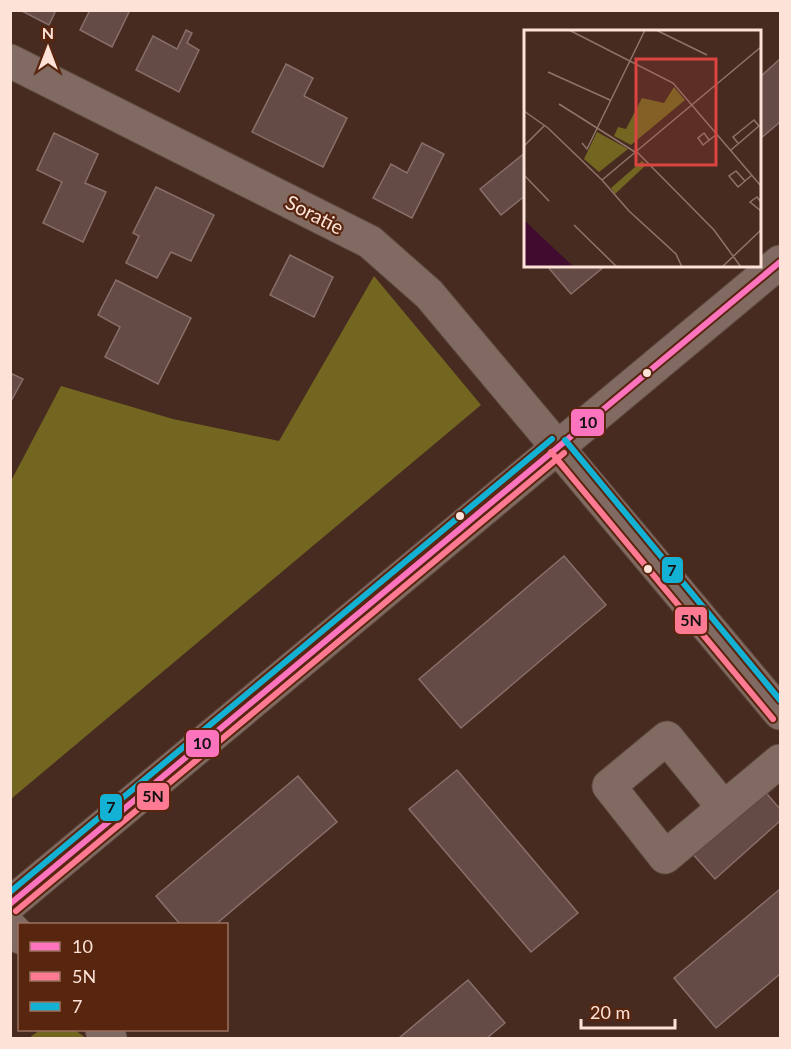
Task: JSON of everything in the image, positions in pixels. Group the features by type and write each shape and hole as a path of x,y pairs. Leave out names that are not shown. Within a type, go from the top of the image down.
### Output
{"street":[{"name":"Soratie","path":"10,61 370,242 429,294 780,713"},
{"path":"10,904 780,262"},
{"path":"724,808 780,760"}],"shaded area":[{"path":"374,276 481,405 11,799 11,481 61,386 173,419 279,441"},
{"path":"39,1031 76,1031 86,1038 29,1038"}],"building":[{"path":"20,10 56,10 49,25"},
{"path":"90,10 130,10 112,47 80,30"},
{"path":"186,30 192,33 187,43 199,50 179,92 136,70 153,36 177,49"},
{"path":"780,59 780,122 761,138 761,76"},
{"path":"286,64 313,78 304,96 347,118 323,167 252,132"},
{"path":"54,133 98,154 85,183 106,192 83,242 43,223 62,182 37,170"},
{"path":"422,143 444,154 412,218 373,198 391,164 407,173"},
{"path":"524,154 524,197 501,215 480,189"},
{"path":"156,187 214,215 191,261 171,252 157,278 126,263 139,236 133,233"},
{"path":"290,255 333,277 314,317 270,295"},
{"path":"548,267 604,267 571,294"},
{"path":"116,280 191,318 158,384 105,357 120,327 98,315"},
{"path":"10,373 23,379 10,403"},
{"path":"564,556 606,605 461,728 419,679"},
{"path":"457,770 578,913 531,952 409,809"},
{"path":"298,776 337,822 217,923 179,923 156,896"},
{"path":"762,788 780,809 780,821 715,879 690,851"},
{"path":"780,889 780,974 716,1028 674,978"},
{"path":"468,980 505,1023 487,1038 399,1038"}],"transit line":[{"name":"10","path":"10,904 780,262"},
{"name":"7","path":"10,892 552,439"},
{"name":"7","path":"565,440 780,700"},
{"name":"5N","path":"551,452 773,719"},
{"name":"5N","path":"16,911 564,453"}]}
